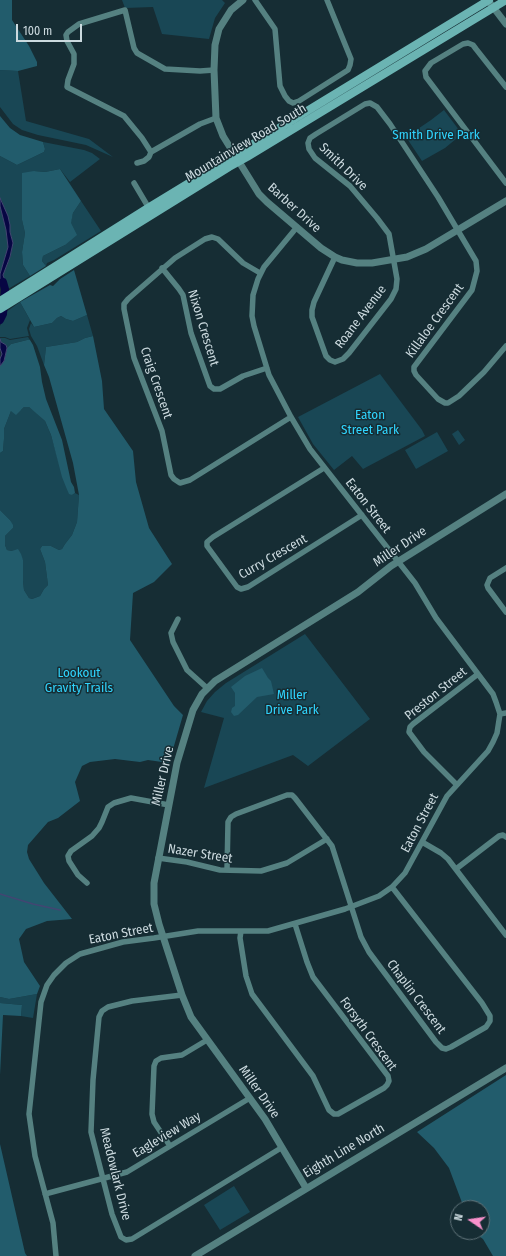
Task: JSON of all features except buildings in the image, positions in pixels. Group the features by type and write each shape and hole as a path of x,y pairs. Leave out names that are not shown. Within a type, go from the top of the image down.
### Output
{"main road":[{"name":"Mountainview Road South","path":"0,309 48,276 150,211 496,2"},
{"name":"Mountainview Road South","path":"0,301 48,276"}],"street":[{"name":"Barber Drive","path":"243,0 231,10 219,29 215,45 214,70 216,118 223,136 259,194 321,248 335,257 346,261 361,263 372,263 407,257 420,252 506,201"},
{"path":"255,0 275,29 280,86 285,96 293,103 299,101 336,78 348,70 350,66 351,59 327,0"},
{"path":"496,2 506,24"},
{"path":"151,152 142,138 124,116 67,87 74,64 74,54 67,41 66,35 68,32 79,24 125,10 134,48 138,53 165,69 200,72 214,70"},
{"path":"506,87 476,49 468,43 463,44 431,63 425,71 426,77 506,183"},
{"name":"Smith Drive","path":"394,259 389,234 377,218 350,186 315,158 309,149 308,143 310,138 365,104 374,104 390,124 458,230"},
{"path":"137,163 144,161 149,157 151,152 200,124 216,118"},
{"path":"134,183 150,211"},
{"name":"Eaton Street","path":"56,1256 53,1224 35,1156 29,1114 41,1002 47,985 59,969 80,954 123,942 198,931 263,931 295,924 352,907 375,898 392,887 406,873 444,801 456,784 491,747 497,733 500,714 494,697 440,625 415,583 310,449 291,418 271,380 255,333 252,316 253,295 260,273 297,227"},
{"name":"Killaloe Crescent","path":"458,230 476,261 477,271 474,284 472,290 414,367 416,375 438,400 448,403 455,399 484,372 506,346"},
{"name":"Craig Crescent","path":"260,273 243,263 218,239 212,237 205,239 175,258 162,268 124,304 134,358 162,431 171,475 180,483 190,480 291,418"},
{"name":"Roane Avenue","path":"335,257 314,302 312,317 326,356 335,362 343,359 349,353 394,294 397,283 394,259"},
{"name":"Nixon Crescent","path":"162,268 183,295 193,338 210,386 220,389 243,376 267,368"},
{"name":"Curry Crescent","path":"324,468 213,536 207,542 207,546 210,551 237,587 241,589 248,587 362,516"},
{"name":"Miller Drive","path":"306,1188 265,1120 191,1017 182,995 163,937 156,910 154,879 177,763 191,716 199,700 207,688 220,677 361,590 398,561 506,494"},
{"path":"506,568 490,578 487,585 506,612"},
{"path":"178,619 171,633 173,642 187,670 207,688"},
{"name":"Preston Street","path":"456,784 424,752 409,732 410,727 478,674"},
{"path":"500,714 506,713"},
{"path":"227,870 228,822 230,817 287,795 292,796 328,839 332,846 352,907"},
{"path":"87,883 78,875 69,862 68,856 92,836 99,828 108,807 114,803 131,798 169,805"},
{"path":"456,869 499,836 503,835 506,837"},
{"name":"Nazer Street","path":"158,858 187,862 212,869 261,871 287,863 328,839"},
{"path":"422,842 441,852 456,869 506,935"},
{"name":"Chaplin Crescent","path":"352,907 362,937 369,952 436,1042 442,1048 446,1049 451,1047 486,1027 490,1021 490,1016 392,887"},
{"name":"Forsyth Crescent","path":"241,931 240,938 246,976 252,994 313,1076 329,1110 334,1114 338,1114 384,1088 389,1081 388,1076 313,977 295,924"},
{"name":"Meadowlark Drive","path":"182,995 132,1001 105,1009 100,1014 93,1080 91,1132 118,1233 123,1239 129,1240 281,1148"},
{"path":"170,1146 154,1122 152,1114 154,1066 156,1061 161,1058 182,1055 207,1040"},
{"name":"Eighth Line North","path":"195,1256 506,1068"},
{"name":"Eagleview Way","path":"46,1194 103,1180 127,1172 250,1098"}],"green space":[{"path":"0,0 12,0 12,20 29,46 37,62 37,66 18,71 0,70"},
{"path":"122,0 222,0 225,3 215,18 209,39 162,34 153,7 125,8"},
{"path":"0,70 18,71 26,121 89,139 113,157 86,145 38,135 22,130 13,124 0,107"},
{"name":"Smith Drive Park","path":"444,110 462,134 445,148 422,161 406,137"},
{"path":"0,116 10,128 20,135 43,142 45,149 44,152 17,165 0,156"},
{"path":"43,142 84,150 92,153 100,159 70,182 60,169 45,172 34,171 22,192 22,220 25,233 22,252 23,265 30,276 8,289 3,275 10,258 13,243 10,225 0,198 0,156 17,165 44,152 45,149"},
{"path":"60,169 81,201 73,213 71,223 77,235 65,245 43,256 42,261 46,266 30,276 23,265 22,252 25,233 22,220 22,173 34,171 45,172"},
{"path":"81,201 101,231 47,263 46,266 42,261 43,256 65,245 73,213"},
{"path":"0,206 6,230 8,247 0,274"},
{"path":"74,270 87,315 73,321 61,316 52,323 34,327 20,302 50,285 53,286 60,279"},
{"path":"20,302 30,320 27,328 29,336 10,339 0,337 0,326 6,312"},
{"path":"87,315 93,336 77,342 46,347 44,365 37,346 31,336 29,329 31,323 34,327 52,323 61,316 73,321"},
{"name":"Lookout Gravity Trails","path":"93,336 102,381 104,409 133,451 136,482 149,528 172,564 154,582 133,593 130,640 174,706 183,715 169,763 148,760 140,762 115,759 90,762 82,766 75,782 80,801 58,818 48,822 28,845 27,852 29,859 44,883 72,919 47,921 26,929 19,939 24,962 40,986 37,994 9,999 0,997 0,510 13,525 13,528 5,536 5,545 7,550 12,551 18,549 21,554 23,560 24,590 29,598 32,599 40,596 48,585 45,562 40,549 42,546 51,546 59,550 62,549 72,535 77,522 79,495 73,463 49,377 44,365 46,347 77,342"},
{"path":"28,337 30,340 11,344 7,348 6,345 1,342 0,338 10,340"},
{"path":"30,340 33,345 40,367 46,399 62,440 71,482 74,487 75,493 72,495 69,494 62,477 51,435 45,421 29,407 24,407 16,415 11,411 4,429 3,451 0,453 0,366 4,361 7,348 11,344"},
{"name":"Eaton Street Park","path":"380,374 425,436 363,469 352,456 334,470 313,444 298,417"},
{"path":"24,407 29,407 45,421 51,435 59,463 72,495 75,493 79,495 77,522 72,535 62,549 59,550 51,546 42,546 40,549 45,562 48,585 40,596 32,599 29,598 24,590 23,560 12,551 7,550 5,545 5,536 13,528 10,520 0,510 0,453 3,451 4,429 11,411 21,410"},
{"path":"458,430 465,440 459,445 452,434"},
{"path":"437,432 448,451 416,469 405,450"},
{"name":"Miller Drive Park","path":"305,634 370,719 308,766 293,755 204,788 224,718 201,712 207,701 226,683"},
{"path":"262,668 271,681 274,694 257,697 238,715 234,716 231,712 232,708 235,706 235,693 231,687 245,676"},
{"path":"37,994 33,1018 21,1016 22,1005 0,1003 0,997 9,999"},
{"path":"0,1003 22,1005 21,1016 3,1015 0,1075"},
{"path":"506,1075 506,1256 493,1256 484,1240 490,1240 490,1200 461,1200 449,1168 434,1148 417,1132"},
{"path":"0,1144 25,1253 27,1256 0,1256"},
{"path":"234,1186 250,1212 220,1230 204,1205"}],"shaded area":[{"path":"0,198 8,216 13,243 10,257 3,275 8,289 4,292 0,282 0,274 8,247 6,230 0,206"},
{"path":"0,339 7,348 4,361 0,366 2,354"}],"waterway":[{"path":"0,320 3,314 5,289 3,282"},
{"path":"0,894 60,910"}]}
